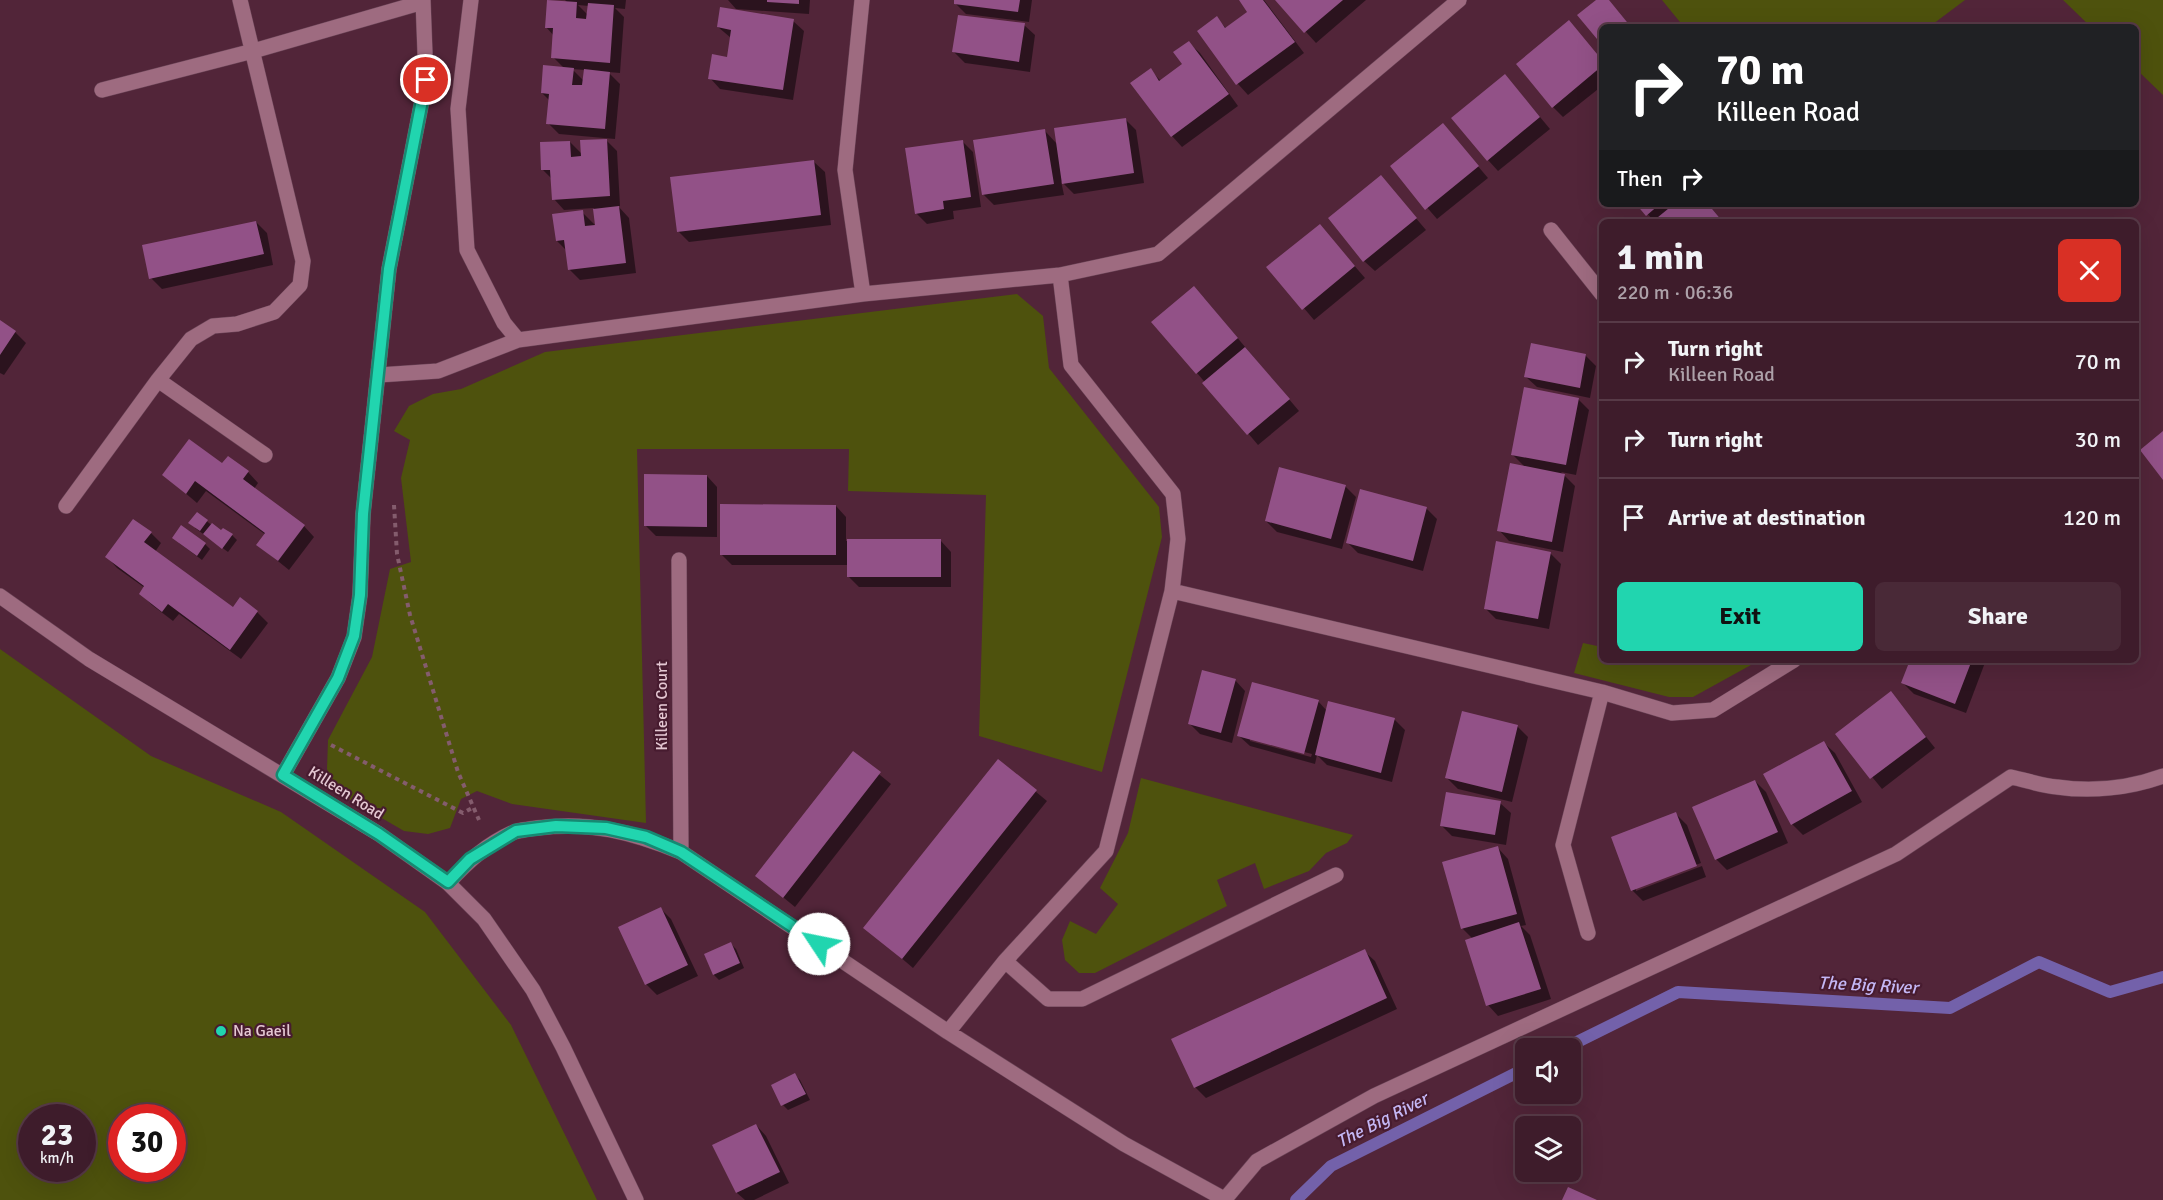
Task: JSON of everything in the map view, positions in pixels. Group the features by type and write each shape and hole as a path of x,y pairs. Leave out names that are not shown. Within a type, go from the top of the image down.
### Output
{"street":[{"path":"66,506 158,380 191,339 213,326 237,324 274,312 300,285 303,261 240,0"},
{"path":"471,0 458,109 467,250 504,323 518,340"},
{"path":"862,0 845,170 862,294"},
{"path":"379,375 438,371 518,340 862,294 1060,275 1158,254 1459,0"},
{"path":"102,90 253,51 423,1 426,80 389,269 363,514 360,595 354,636 338,678 283,775"},
{"path":"1551,230 1599,290"},
{"path":"948,1032 1005,961 1106,851 1172,591 1178,539 1173,494 1071,365 1060,275"},
{"path":"158,380 265,455"},
{"name":"Killeen Court","path":"679,560 681,852"},
{"path":"1172,591 1602,692 1672,713 1713,710 1789,663"},
{"name":"Killeen Road","path":"0,596 89,659 379,834 448,882 484,919 532,990 636,1200"},
{"path":"1588,933 1563,845 1602,692"},
{"path":"448,882 470,859 516,831 556,826 606,828 646,837 681,852 948,1032 1124,1144 1226,1200 1257,1161 1374,1096 1896,854 2011,777 2056,788 2097,789 2140,784 2163,776"},
{"path":"1005,961 1048,999 1082,999 1336,875"}],"path":[{"path":"394,500 397,554 410,615 458,772 490,846"},
{"path":"306,732 463,813 474,807"}],"shaded area":[{"path":"1662,0 1965,0 1933,24 1682,24"},
{"path":"2063,0 2163,0 2163,95 2139,72 2139,24 2088,24"},
{"path":"1017,294 1043,316 1049,368 1159,507 1162,537 1102,772 979,736 986,495 848,491 849,449 637,449 646,823 512,804 477,791 461,799 450,828 428,834 404,831 337,792 327,769 328,740 372,657 390,569 411,562 401,478 410,440 394,431 409,406 433,394 461,389 545,352"},
{"path":"1583,643 1599,646 1599,663 1755,663 1693,697 1669,697 1574,673"},
{"path":"0,649 151,756 281,812 425,912 511,1025 597,1200 0,1200"},
{"path":"1141,778 1353,835 1347,843 1326,853 1309,871 1264,889 1255,863 1217,880 1227,906 1095,973 1079,973 1065,960 1062,940 1070,921 1096,934 1118,904 1100,888 1128,833"}],"building":[{"path":"547,0 577,2 576,18 586,19 588,3 614,5 610,63 551,58 553,28 545,28"},
{"path":"767,0 799,0 799,4 767,2"},
{"path":"954,0 1020,0 1018,12 954,4"},
{"path":"1239,0 1263,0 1295,42 1236,85 1197,31 1217,16 1225,28 1247,12"},
{"path":"1275,0 1343,0 1304,33"},
{"path":"1596,0 1609,0 1629,24 1599,24 1599,41 1577,15"},
{"path":"720,7 794,19 783,90 708,79 712,54 727,57 731,30 717,27"},
{"path":"958,15 1025,23 1019,62 952,52"},
{"path":"1569,20 1599,56 1599,69 1552,108 1516,64"},
{"path":"1189,41 1229,94 1171,137 1130,83 1151,68 1159,81 1182,64 1173,52"},
{"path":"543,65 574,68 572,85 582,85 584,69 610,72 605,129 546,124 549,94 541,93"},
{"path":"1505,74 1540,117 1487,161 1451,118"},
{"path":"1126,118 1134,173 1062,184 1054,128"},
{"path":"1443,123 1479,166 1425,210 1390,166"},
{"path":"1045,129 1054,184 982,195 973,140"},
{"path":"607,139 610,196 552,200 550,170 541,170 540,142 570,141 571,157 581,156 580,140"},
{"path":"963,140 971,197 943,201 944,209 915,214 905,148"},
{"path":"814,160 821,215 677,232 670,177"},
{"path":"1381,175 1417,218 1363,262 1328,218"},
{"path":"619,206 626,263 568,270 564,240 556,241 552,214 583,210 585,226 595,225 593,209"},
{"path":"1638,207 1656,207 1646,216"},
{"path":"1670,207 1710,207 1720,219 1656,219"},
{"path":"256,221 264,254 149,279 142,245"},
{"path":"1320,224 1355,266 1302,310 1266,267"},
{"path":"1194,286 1238,338 1196,374 1151,322"},
{"path":"0,320 16,331 0,355"},
{"path":"1531,343 1586,354 1580,388 1524,377"},
{"path":"1245,347 1290,399 1247,435 1202,383"},
{"path":"1524,387 1579,398 1566,465 1511,455"},
{"path":"2163,431 2163,480 2140,450"},
{"path":"189,439 222,463 228,456 249,471 243,479 305,525 278,561 256,545 265,533 195,481 186,494 162,475"},
{"path":"1510,463 1565,474 1552,542 1497,531"},
{"path":"1279,467 1346,485 1331,539 1265,521"},
{"path":"644,474 707,475 707,527 644,526"},
{"path":"1360,489 1427,507 1413,561 1346,543"},
{"path":"720,504 836,505 836,555 720,555"},
{"path":"197,512 208,520 200,531 188,523"},
{"path":"133,519 152,532 144,542 233,607 240,597 258,611 230,650 168,604 162,612 139,594 144,586 105,557"},
{"path":"212,523 221,530 223,528 233,534 222,549 203,534"},
{"path":"181,525 206,543 197,556 172,538"},
{"path":"847,539 941,539 941,577 847,577"},
{"path":"1496,541 1551,552 1538,619 1484,609"},
{"path":"1909,663 1971,663 1955,704 1901,683"},
{"path":"1202,670 1236,679 1221,733 1188,724"},
{"path":"1252,682 1319,700 1304,754 1237,736"},
{"path":"1891,691 1926,737 1870,779 1835,734"},
{"path":"1328,701 1395,718 1381,773 1315,755"},
{"path":"1462,711 1518,725 1502,792 1445,778"},
{"path":"1824,741 1852,791 1791,825 1763,774"},
{"path":"853,751 881,772 783,898 755,876"},
{"path":"998,759 1037,790 902,959 863,928"},
{"path":"1755,780 1778,832 1715,860 1692,807"},
{"path":"1446,792 1501,801 1495,835 1440,826"},
{"path":"1676,812 1697,866 1631,891 1611,837"},
{"path":"1498,846 1517,914 1461,929 1442,862"},
{"path":"661,907 688,965 645,985 618,927"},
{"path":"1519,922 1541,989 1486,1006 1465,940"},
{"path":"731,942 740,963 713,975 704,954"},
{"path":"1365,949 1387,998 1194,1088 1171,1039"},
{"path":"795,1073 806,1094 781,1106 771,1085"},
{"path":"756,1124 780,1172 736,1193 712,1145"},
{"path":"1568,1187 1597,1200 1562,1200"}],"waterway":[{"name":"The Big River","path":"1581,1040 1678,992 1950,1008 2039,962 2110,992 2163,977"},
{"name":"The Big River","path":"1296,1200 1331,1166 1515,1074"}],"place":[{"name":"Na Gaeil","path":"221,1031"}],"route":[{"path":"426,80 389,269 363,514 360,595 354,636 338,678 283,775 379,834 448,882 470,859 516,831 556,826 606,828 646,837 681,852 819,944"}]}
